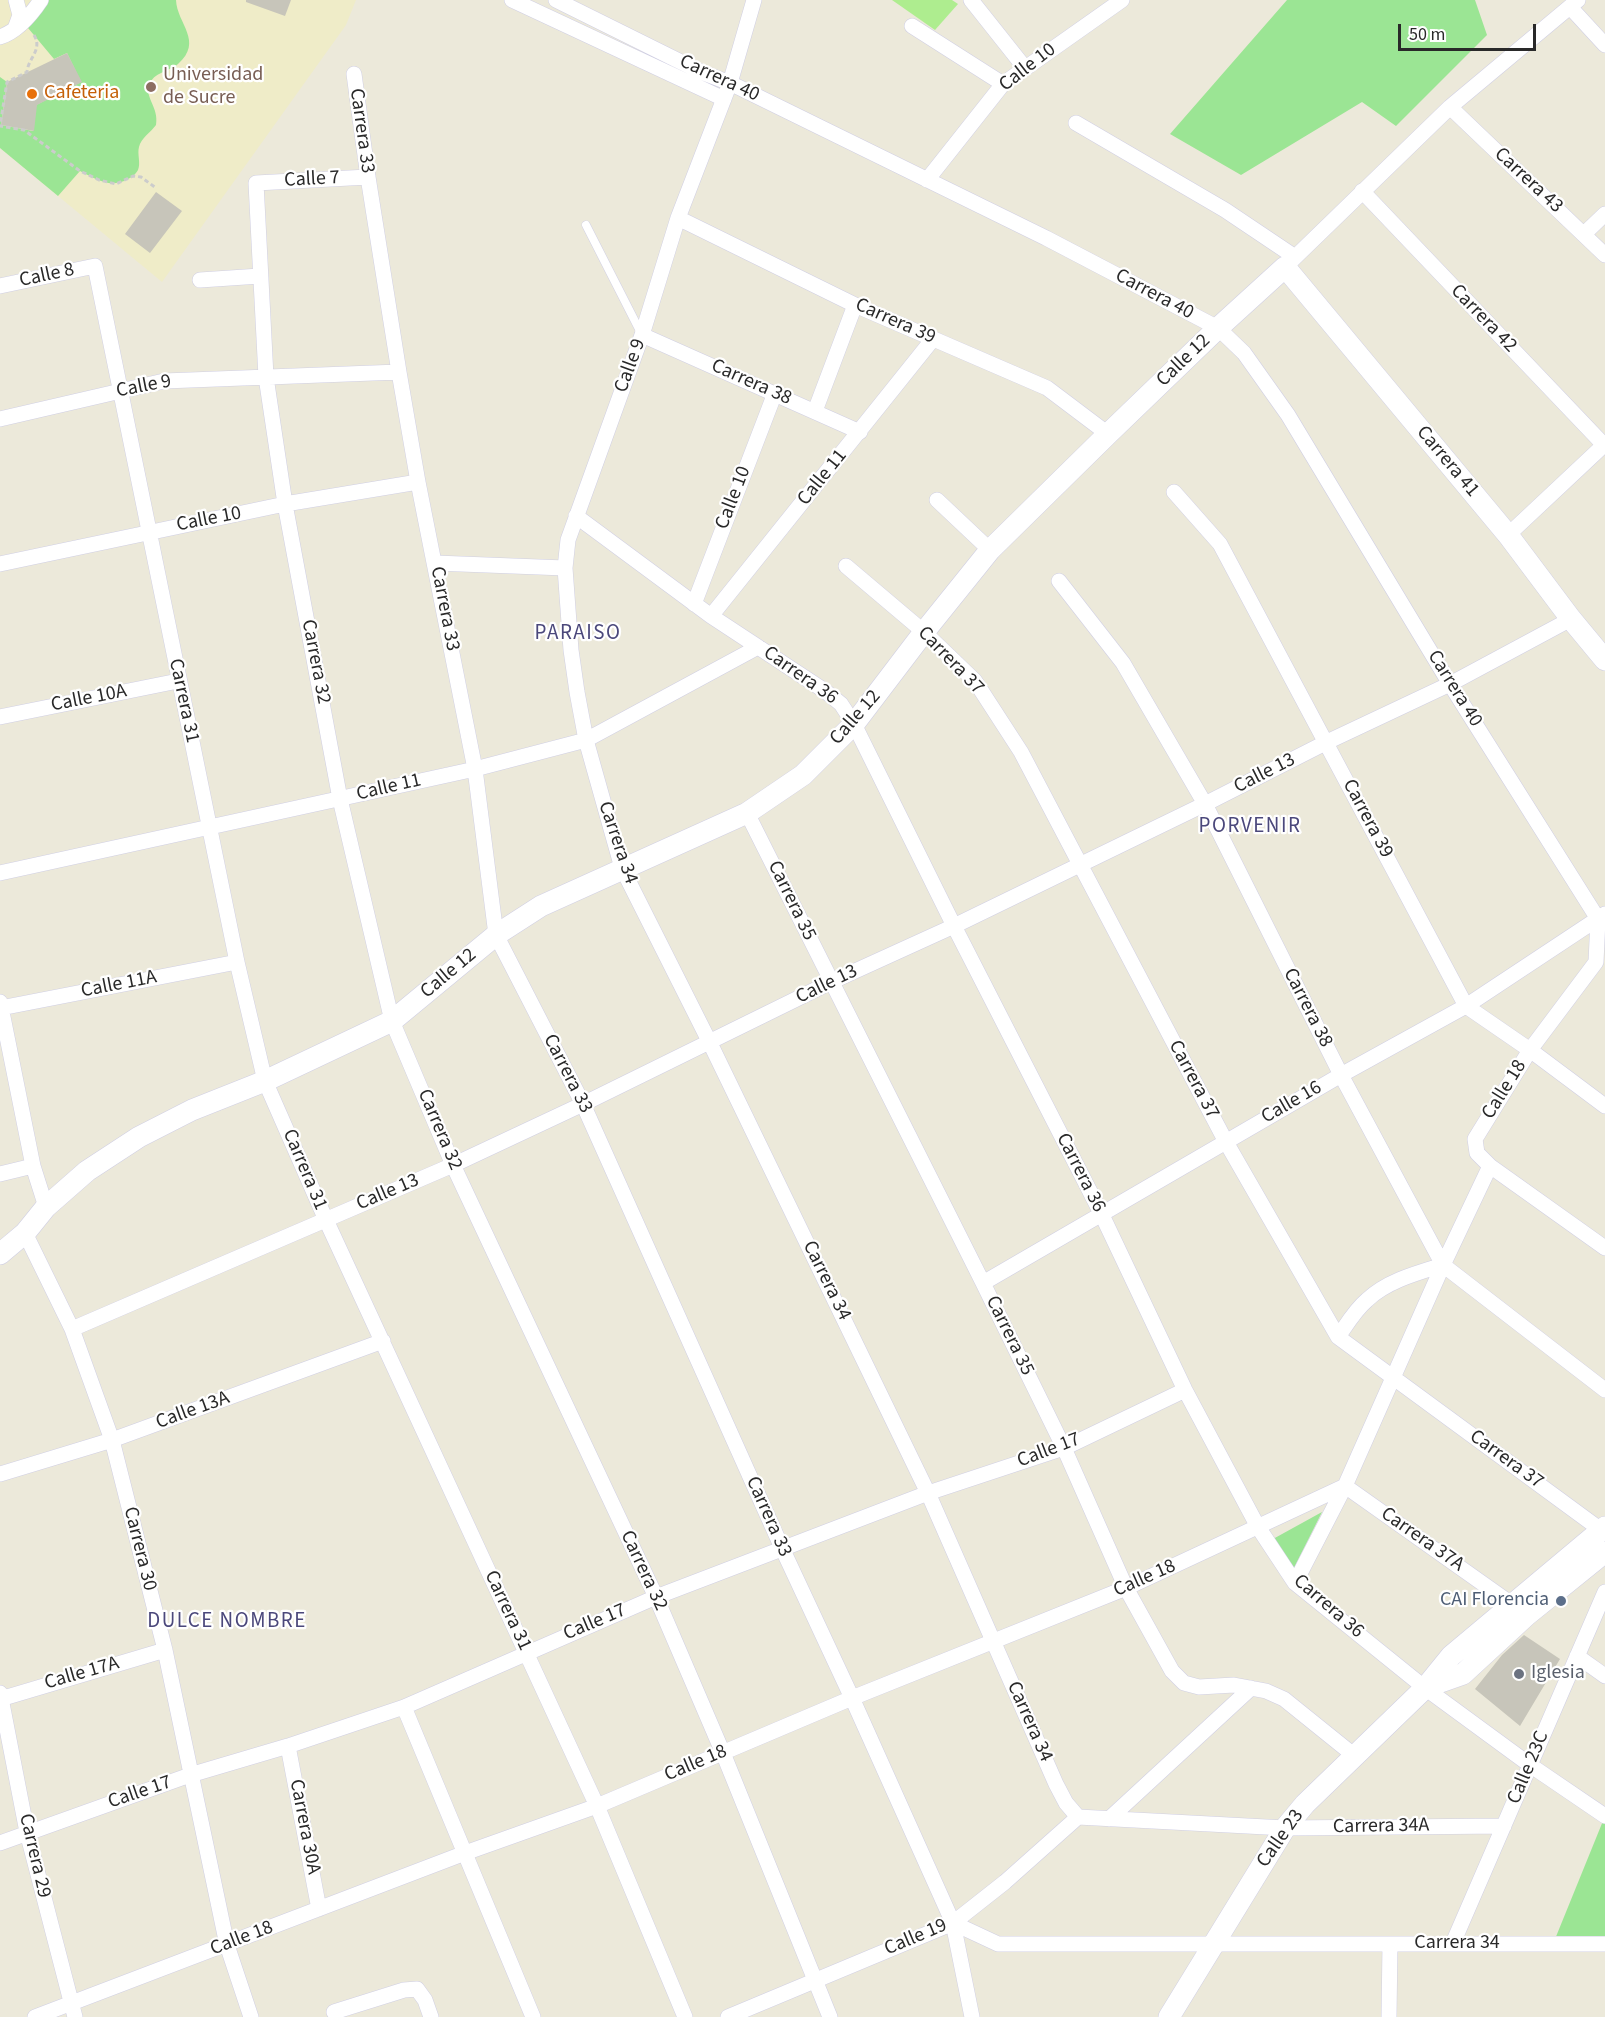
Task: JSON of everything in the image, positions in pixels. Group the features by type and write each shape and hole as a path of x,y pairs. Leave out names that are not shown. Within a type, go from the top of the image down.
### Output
{"street":[{"path":"16,0 20,24"},
{"path":"0,37 8,34 30,16 41,0"},
{"name":"Carrera 40","path":"512,0 724,99"},
{"path":"548,17 555,0"},
{"name":"Carrera 40","path":"555,0 1046,238 1218,328 1244,353 1288,415 1450,684 1602,917"},
{"name":"Calle 9","path":"586,740 571,650 565,568 568,540 642,335 678,218 730,83 754,0"},
{"path":"971,0 1025,68"},
{"name":"Calle 10","path":"927,180 1003,84 1121,0"},
{"path":"1574,4 1605,45"},
{"name":"Calle 12","path":"0,1254 25,1233 46,1207 87,1171 139,1137 192,1110 265,1081 392,1021 496,934 541,906 747,813 803,776 855,724 924,632 990,550 1450,107 1574,4"},
{"path":"912,26 1003,84"},
{"name":"Carrera 33","path":"354,74 368,177 418,482 475,769 496,934 583,1104 953,1923 972,2017"},
{"name":"Carrera 43","path":"1450,107 1605,255"},
{"name":"Carrera 41","path":"1076,123 1225,210 1290,262 1605,660"},
{"name":"Calle 7","path":"256,183 368,177"},
{"name":"Carrera 32","path":"256,183 266,376 285,504 340,799 392,1021 453,1165 656,1598 723,1753 830,2017"},
{"name":"Carrera 42","path":"1362,191 1605,445"},
{"path":"1584,234 1605,214"},
{"name":"Carrera 39","path":"678,218 855,305 1047,388 1108,434"},
{"name":"Calle 8","path":"0,285 95,266"},
{"name":"Carrera 31","path":"95,266 178,681 237,962 265,1081 326,1220 597,1806 685,2017"},
{"path":"200,280 260,276"},
{"path":"815,411 855,305"},
{"name":"Carrera 38","path":"642,335 860,432"},
{"name":"Calle 11","path":"711,616 933,339"},
{"name":"Calle 9","path":"0,419 164,381 399,372"},
{"name":"Calle 10","path":"694,604 775,393"},
{"path":"1508,535 1605,445"},
{"name":"Calle 10","path":"0,564 285,504 418,482"},
{"name":"Carrera 39","path":"1173,492 1220,544 1466,1006 1605,1106"},
{"path":"937,500 990,550"},
{"name":"Carrera 36","path":"576,516 711,616 825,691 841,704 855,724 954,926 1102,1215 1185,1390 1258,1527 1294,1583 1425,1688 1530,1765 1605,1816"},
{"path":"435,563 565,568"},
{"name":"Carrera 37","path":"846,566 924,632 975,681 1021,752 1226,1142 1338,1337 1604,1530"},
{"name":"Carrera 38","path":"1059,581 1123,663 1205,804 1341,1075 1443,1265 1605,1390"},
{"name":"Calle 13","path":"72,1329 453,1165 583,1104 831,982 1079,866 1327,742 1450,684 1571,619"},
{"name":"Calle 11","path":"0,873 475,769 586,740 758,647"},
{"name":"Calle 10A","path":"0,717 178,681"},
{"name":"Carrera 34","path":"586,740 622,868 710,1043 928,1492 1056,1784 1066,1803 1078,1817"},
{"name":"Carrera 35","path":"747,813 983,1282 1064,1448 1126,1588 1172,1671 1184,1683 1199,1687 1234,1684 1266,1691 1284,1699 1356,1757"},
{"name":"Calle 18","path":"1490,1166 1478,1153 1474,1139 1530,1050 1600,965 1602,917"},
{"name":"Calle 16","path":"983,1282 1341,1075 1466,1006 1602,917"},
{"name":"Calle 11A","path":"1,1005 237,962"},
{"path":"1,1005 33,1166 46,1207"},
{"path":"0,1174 33,1166"},
{"path":"1294,1583 1345,1486 1443,1265 1490,1166 1605,1248"},
{"name":"Carrera 30","path":"25,1233 72,1329 112,1440 165,1650 227,1945 251,2017"},
{"path":"1338,1337 1352,1316 1366,1300 1379,1290 1412,1274 1443,1265"},
{"name":"Calle 13A","path":"0,1474 112,1440 383,1341"},
{"name":"Calle 17","path":"0,1843 190,1775 288,1746 404,1707 656,1598 782,1548 928,1492 1064,1448 1185,1390"},
{"name":"Calle 18","path":"35,2017 73,2011 227,1945 319,1909 597,1806 852,1698 1126,1588 1345,1486"},
{"name":"Carrera 37A","path":"1345,1486 1519,1610"},
{"name":"Calle 23","path":"1169,2017 1285,1828 1305,1804 1425,1688 1463,1674 1519,1610 1604,1530"},
{"name":"Calle 23","path":"1519,1610 1605,1552"},
{"name":"Calle 23C","path":"1453,1943 1605,1592"},
{"name":"Calle 17A","path":"0,1697 165,1650"},
{"path":"1577,1656 1605,1676"},
{"path":"1108,1819 1251,1688"},
{"name":"Carrera 29","path":"0,1697 27,1832 73,2011"},
{"path":"404,1707 533,2017"},
{"name":"Carrera 30A","path":"288,1746 319,1909"},
{"name":"Carrera 34A","path":"1078,1817 1285,1828 1504,1826"},
{"name":"Calle 19","path":"728,2017 953,1923 1005,1882 1078,1817"},
{"name":"Carrera 34","path":"953,1923 998,1944 1605,1944"},
{"path":"1389,2017 1390,1944"},
{"path":"334,2012 405,1990 417,1989 425,2000 431,2017"}],"lane":[{"path":"586,225 642,335"}],"path":[{"path":"20,24 36,37 37,51 27,72 7,82 0,126 24,130 80,171 99,180 116,184 133,176 141,177 156,188"}],"shaded area":[{"name":"Universidad de Sucre","path":"0,0 356,0 346,25 162,282 0,148"}],"green space":[{"path":"41,0 176,0 177,9 187,32 189,48 178,64 158,75 149,85 149,95 156,113 156,125 140,144 138,170 128,179 109,183 97,180 80,171 58,196 0,148 0,77 7,82 1,125 33,131 36,105 81,82 67,53 54,59 23,22"},
{"path":"892,0 952,0 958,4 935,30"},
{"path":"1287,0 1475,0 1487,35 1396,126 1362,102 1241,175 1170,134"},
{"path":"1322,1512 1293,1570 1273,1539"},
{"path":"1605,1816 1605,1944 1553,1944"}],"building":[{"path":"246,0 291,0 285,16 246,2"},
{"name":"Cafeteria","path":"67,53 82,82 37,105 34,131 1,125 7,82"},
{"path":"156,192 182,211 150,253 125,234"},
{"name":"Iglesia","path":"1524,1635 1560,1659 1520,1726 1475,1689 1502,1655"}],"place":[{"name":"Universidad de Sucre","path":"151,87"},
{"name":"Cafeteria","path":"32,94"},
{"name":"CAI Florencia","path":"1561,1601"},
{"name":"Iglesia","path":"1519,1674"}],"district":[{"name":"PARAISO","path":"578,634"},
{"name":"PORVENIR","path":"1250,827"},
{"name":"DULCE NOMBRE","path":"227,1622"}]}
